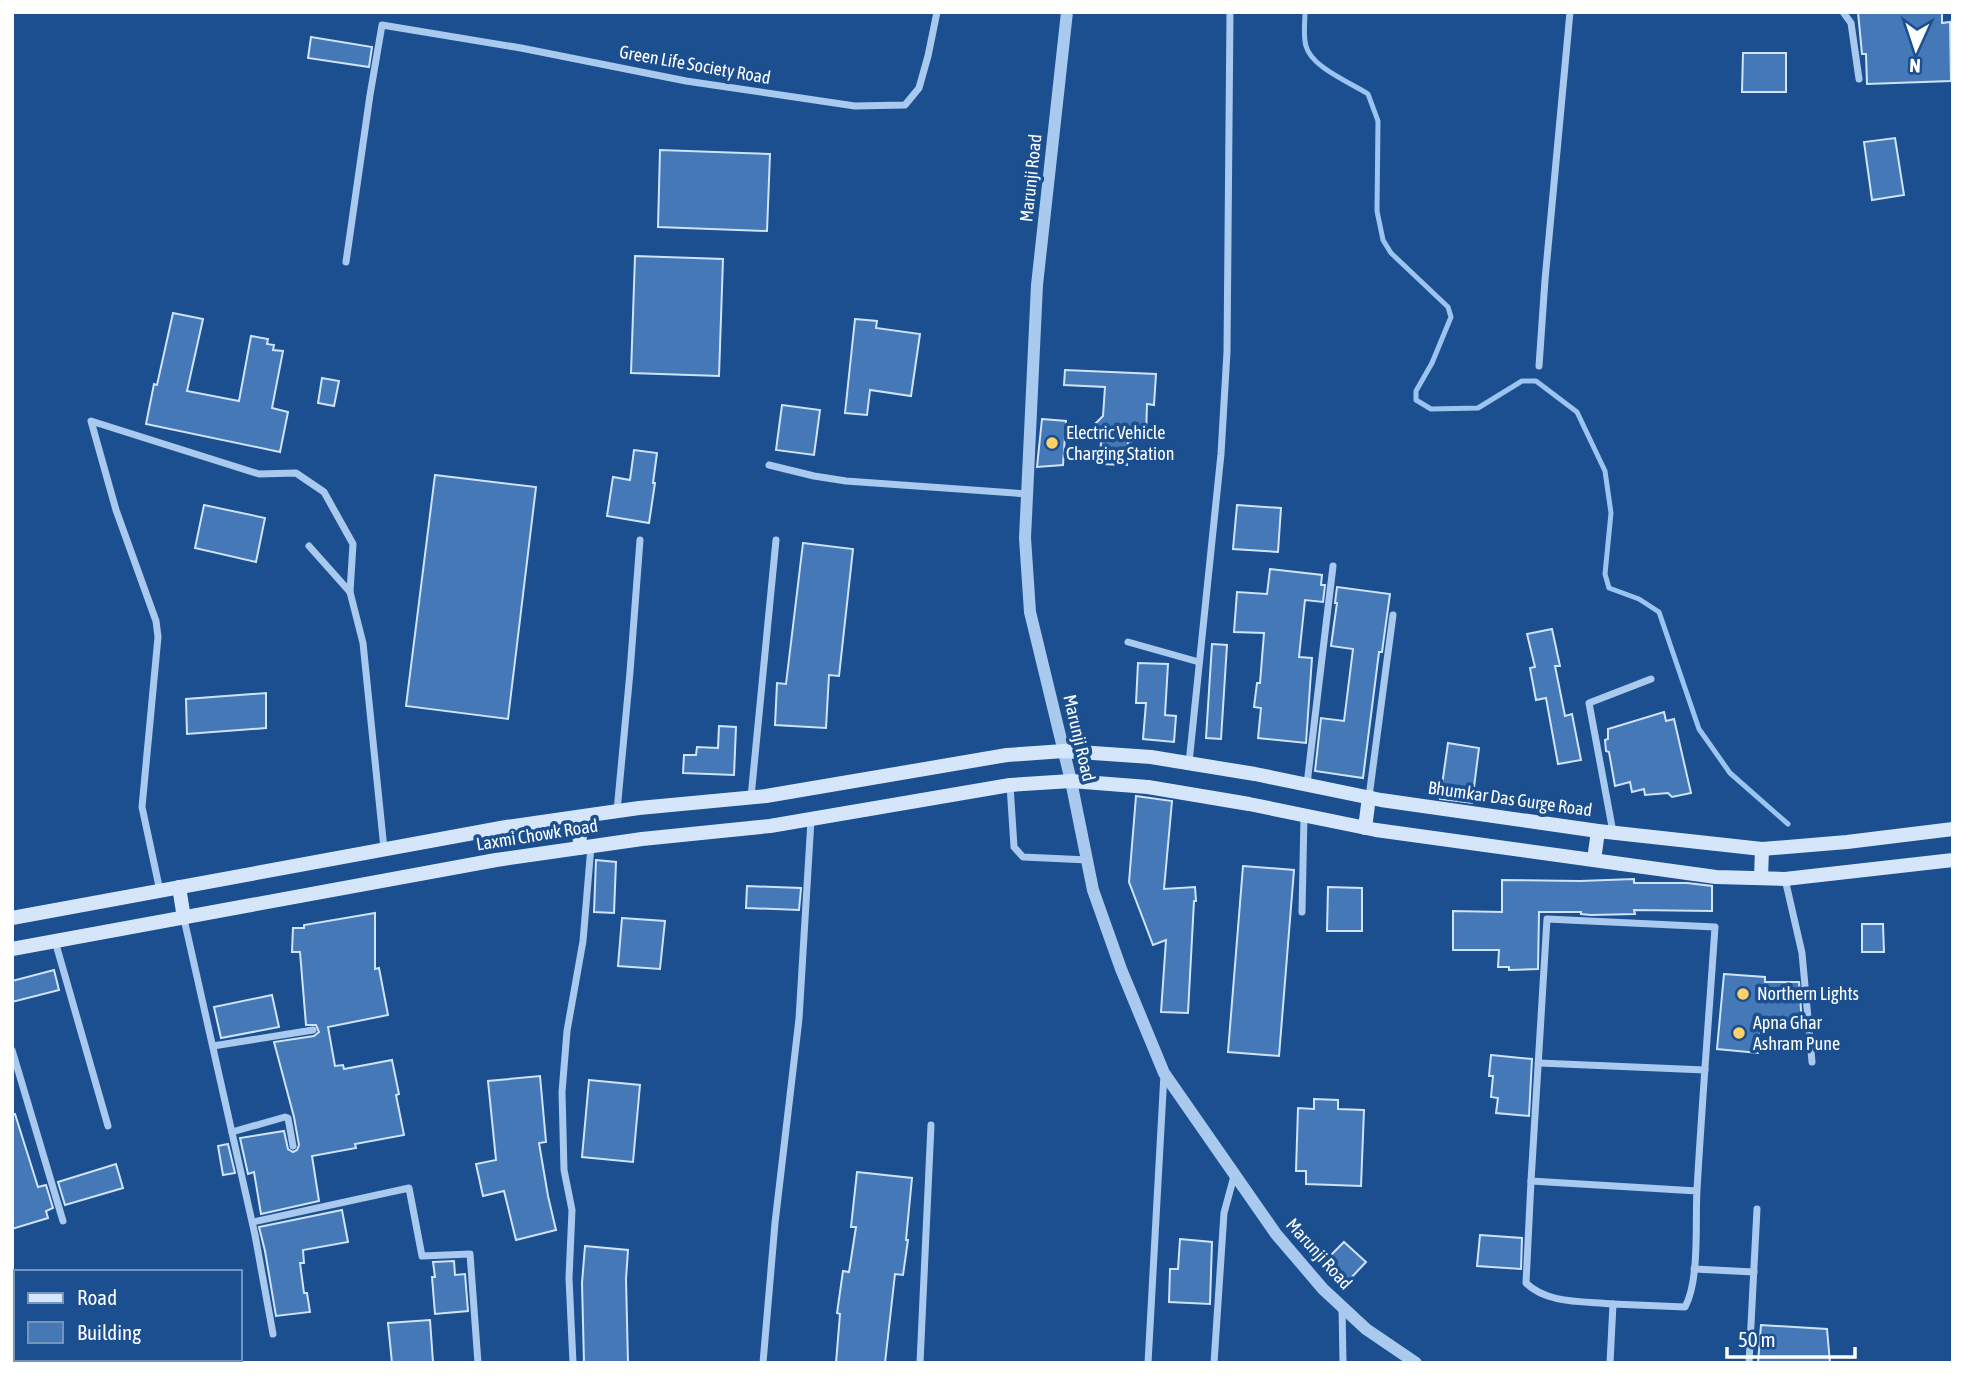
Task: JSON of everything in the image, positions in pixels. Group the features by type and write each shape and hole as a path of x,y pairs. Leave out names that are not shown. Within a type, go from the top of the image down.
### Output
{"main road":[{"name":"Bhumkar Das Gurge Road","path":"1064,751 1151,757 1369,797 1598,831 1762,849 1953,829"},
{"name":"Laxmi Chowk Road","path":"12,918 506,827 617,811 751,797 1007,755 1064,751"},
{"name":"Laxmi Chowk Road","path":"12,949 496,860 642,839 770,826 1010,785 1071,782"},
{"path":"1071,782 1148,787 1250,804 1365,828 1716,877 1785,879 1953,860"},
{"path":"1365,828 1369,797"},
{"path":"579,817 586,847"},
{"path":"1594,860 1598,831"},
{"path":"1761,878 1762,849"},
{"path":"178,887 184,918"}],"street":[{"name":"Green Life Society Road","path":"346,262 382,25 521,48 687,81 855,106 884,107 905,105 919,88 937,12"},
{"name":"Marunji Road","path":"1067,12 1037,285 1025,538 1030,612 1064,751 1093,890 1121,969 1164,1073 1234,1176 1276,1234 1323,1289 1366,1329 1416,1363"},
{"path":"1189,763 1221,454 1227,352 1230,12"},
{"path":"1539,366 1570,12"},
{"path":"1843,12 1851,23 1859,79"},
{"path":"160,891 142,807 158,637 156,621 116,510 91,421 259,474 296,473 324,492 353,544 350,592 363,643 384,849"},
{"path":"769,465 846,481 1027,494"},
{"path":"617,811 640,540"},
{"path":"751,797 776,540"},
{"path":"309,547 350,592"},
{"path":"1307,784 1333,566"},
{"path":"1369,797 1393,615"},
{"path":"1128,642 1199,662"},
{"path":"1614,832 1590,703 1651,678"},
{"path":"1010,785 1014,847 1023,857 1087,860"},
{"path":"1302,912 1304,815"},
{"path":"763,1363 775,1223 799,1019 811,819"},
{"path":"573,1363 569,1278 572,1210 564,1171 562,1092 567,1031 583,941 586,847"},
{"path":"1785,879 1801,953 1812,1062"},
{"path":"184,918 253,1222 273,1334"},
{"path":"1547,919 1715,927 1694,1269 1685,1307 1612,1304 1549,1297 1535,1292 1526,1283 1539,1063 1547,919"},
{"path":"55,941 108,1126"},
{"path":"213,1046 313,1030"},
{"path":"12,1050 63,1221"},
{"path":"1539,1063 1705,1070"},
{"path":"1148,1363 1164,1073"},
{"path":"232,1132 285,1117 288,1118 293,1146"},
{"path":"920,1363 931,1125"},
{"path":"1214,1363 1224,1213 1234,1176"},
{"path":"1531,1181 1697,1191"},
{"path":"253,1222 409,1188 422,1256 470,1254 478,1363"},
{"path":"1749,1363 1757,1209"},
{"path":"1694,1269 1754,1272"},
{"path":"1610,1363 1612,1304"},
{"path":"1342,1307 1343,1363"}],"building":[{"path":"1858,12 1942,12 1942,23 1950,22 1951,81 1867,84 1866,54 1862,54"},
{"path":"311,37 372,47 369,67 308,58"},
{"path":"1743,53 1786,53 1786,92 1742,92"},
{"path":"1895,138 1904,195 1872,200 1864,142"},
{"path":"660,150 770,154 767,231 658,227"},
{"path":"635,256 723,259 719,376 631,373"},
{"path":"173,313 203,319 187,391 239,401 251,336 268,339 267,344 274,345 273,350 283,351 272,408 288,412 280,452 146,424"},
{"path":"855,319 877,321 876,328 920,334 911,396 870,390 867,415 845,413"},
{"path":"1065,370 1156,374 1154,405 1147,404 1146,438 1128,442 1127,465 1100,464 1101,441 1091,441 1092,427 1103,416 1105,387 1064,385"},
{"path":"322,378 339,381 334,406 318,403"},
{"path":"782,405 820,410 814,455 776,450"},
{"name":"Electric Vehicle Charging Station","path":"1042,419 1066,421 1063,465 1037,467"},
{"path":"634,450 657,453 649,523 607,516 613,477 630,480"},
{"path":"435,475 536,487 508,719 406,706"},
{"path":"204,505 265,518 256,562 195,548"},
{"path":"1237,505 1281,508 1278,552 1233,549"},
{"path":"803,543 853,549 839,676 829,675 826,728 775,725 777,683 786,684"},
{"path":"1270,569 1322,575 1321,585 1325,585 1323,602 1305,600 1299,657 1312,658 1306,743 1258,738 1261,708 1254,707 1257,683 1260,683 1264,633 1234,632 1237,592 1267,594"},
{"path":"1337,587 1390,594 1382,652 1379,652 1363,778 1315,771 1321,718 1344,721 1353,649 1331,646"},
{"path":"1552,629 1560,666 1555,666 1565,716 1572,714 1581,760 1558,764 1546,698 1536,700 1530,668 1535,667 1527,634"},
{"path":"1212,644 1227,645 1221,739 1206,738"},
{"path":"1138,663 1168,664 1165,715 1176,716 1174,742 1143,739 1146,703 1136,703"},
{"path":"266,693 266,728 187,734 186,699"},
{"path":"1664,712 1666,721 1674,719 1691,793 1672,797 1668,793 1645,795 1644,789 1632,792 1630,782 1615,786 1609,752 1606,751 1608,729"},
{"path":"719,726 736,727 734,775 683,773 684,755 696,755 697,747 718,748"},
{"path":"1448,743 1479,748 1472,803 1440,799"},
{"path":"1136,796 1172,801 1164,889 1195,887 1188,1013 1161,1012 1166,940 1153,945 1129,882"},
{"path":"596,860 616,862 614,913 594,912"},
{"path":"1243,866 1294,870 1279,1056 1228,1052"},
{"path":"1634,879 1634,883 1712,886 1712,911 1634,910 1635,914 1591,915 1581,912 1539,912 1538,969 1509,970 1509,967 1498,967 1499,950 1453,950 1453,911 1502,912 1502,880"},
{"path":"747,886 801,888 799,910 746,908"},
{"path":"1328,887 1362,888 1362,931 1327,931"},
{"path":"375,913 375,969 379,968 388,1015 328,1027 335,1066 343,1065 344,1069 392,1060 404,1135 355,1144 356,1148 312,1156 319,1201 261,1214 254,1172 248,1174 240,1138 284,1131 288,1149 293,1152 297,1150 299,1145 294,1117 274,1042 314,1036 319,1032 316,1025 306,1025 300,952 292,952 293,928"},
{"path":"622,918 665,921 660,969 618,966"},
{"path":"1862,924 1883,924 1884,952 1862,952"},
{"path":"54,970 59,990 12,1002 12,981"},
{"path":"1724,974 1765,977 1765,982 1799,982 1802,1024 1761,1026 1758,1053 1717,1049"},
{"path":"272,995 279,1027 221,1038 214,1007"},
{"path":"1491,1055 1532,1059 1529,1116 1496,1113 1498,1098 1491,1097 1493,1076 1489,1076"},
{"path":"540,1076 546,1142 539,1143 556,1230 516,1240 504,1191 483,1196 476,1164 496,1160 488,1081"},
{"path":"589,1080 640,1085 633,1162 582,1157"},
{"path":"1314,1099 1338,1100 1338,1109 1364,1110 1361,1186 1306,1184 1306,1171 1296,1171 1298,1108 1314,1109"},
{"path":"12,1114 15,1114 38,1187 46,1185 53,1208 46,1211 48,1218 12,1229"},
{"path":"228,1144 235,1173 223,1175 218,1146"},
{"path":"116,1164 123,1188 65,1205 58,1182"},
{"path":"857,1172 912,1178 903,1275 895,1274 885,1363 836,1363 840,1314 837,1313 843,1271 849,1272 856,1227 851,1227"},
{"path":"342,1210 348,1242 303,1250 304,1263 300,1263 310,1312 276,1316 259,1227"},
{"path":"1480,1235 1522,1238 1521,1269 1477,1266"},
{"path":"1180,1239 1212,1242 1210,1304 1169,1302 1170,1269 1178,1269"},
{"path":"1344,1242 1366,1262 1349,1280 1327,1259"},
{"path":"585,1246 628,1250 628,1363 584,1363 582,1283"},
{"path":"454,1261 455,1275 465,1274 468,1311 435,1314 433,1262"},
{"path":"430,1320 433,1362 392,1363 388,1323"},
{"path":"1761,1325 1827,1329 1830,1363 1758,1363"}],"waterway":[{"path":"1305,12 1305,38 1309,54 1323,68 1368,94 1378,121 1377,211 1383,240 1391,253 1448,307 1451,317 1432,363 1416,391 1416,400 1431,409 1478,408 1522,381 1536,381 1577,412 1605,471 1611,513 1605,574 1609,588 1639,599 1659,612 1699,729 1730,773 1788,824"}],"place":[{"name":"Electric Vehicle Charging Station","path":"1052,443"},
{"name":"Northern Lights","path":"1743,994"},
{"name":"Apna Ghar Ashram Pune","path":"1739,1033"}]}
